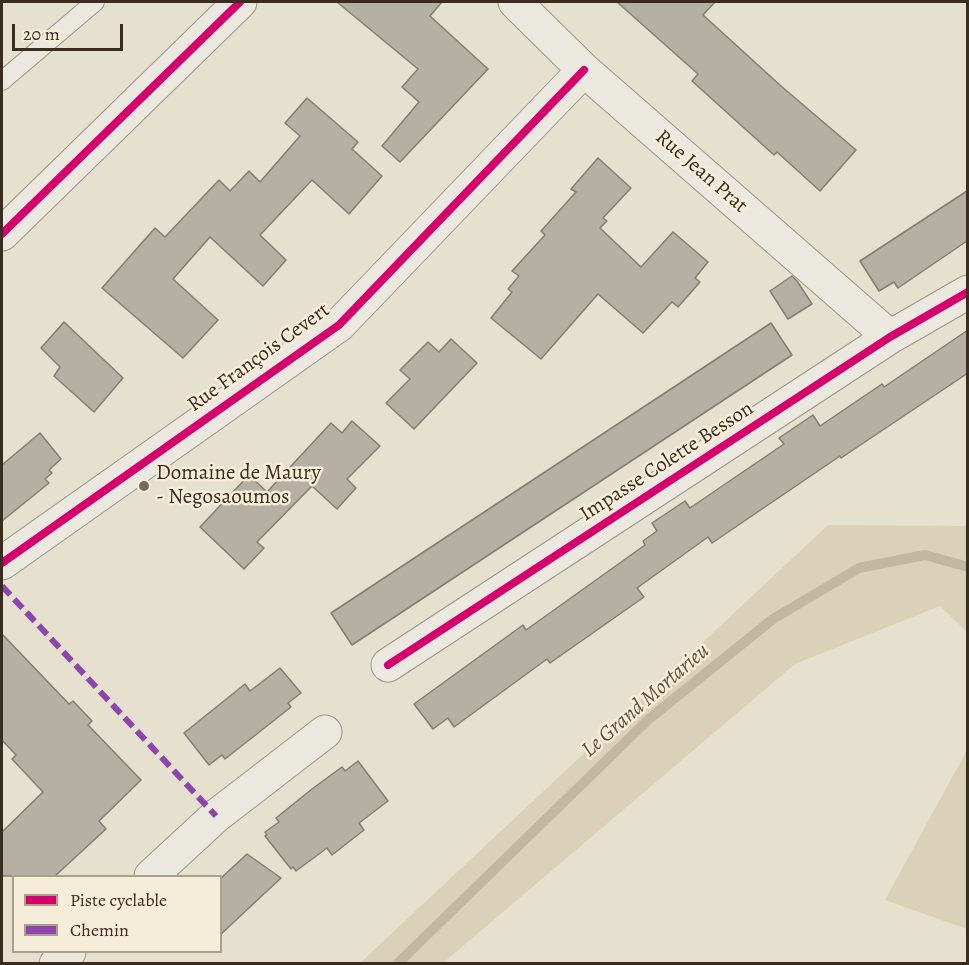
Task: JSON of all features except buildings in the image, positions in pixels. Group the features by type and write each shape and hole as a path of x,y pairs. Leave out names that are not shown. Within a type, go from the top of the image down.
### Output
{"street":[{"path":"2,234 240,2"},
{"name":"Rue Jean Prat","path":"515,2 584,70 890,337"},
{"name":"Rue François Cevert","path":"2,563 339,325 584,70"},
{"name":"Impasse Colette Besson","path":"388,665 890,337 968,292"},
{"path":"152,875 216,816 325,732"}],"lane":[{"path":"2,81 95,2"}],"shaded area":[{"path":"828,525 967,526 967,632 940,606 795,664 443,963 360,963"},
{"path":"967,750 967,929 885,900"}],"waterway":[{"name":"Le Grand Mortarieu","path":"397,964 649,719 773,619 859,568 925,555 968,567"}],"marked path":[{"path":"2,586 216,816"}],"cycle path":[{"path":"2,234 240,2"},
{"path":"2,563 339,325 584,70"},
{"path":"388,665 890,337 968,292"}],"place":[{"name":"Domaine de Maury - Negosaoumos","path":"144,486"}]}
